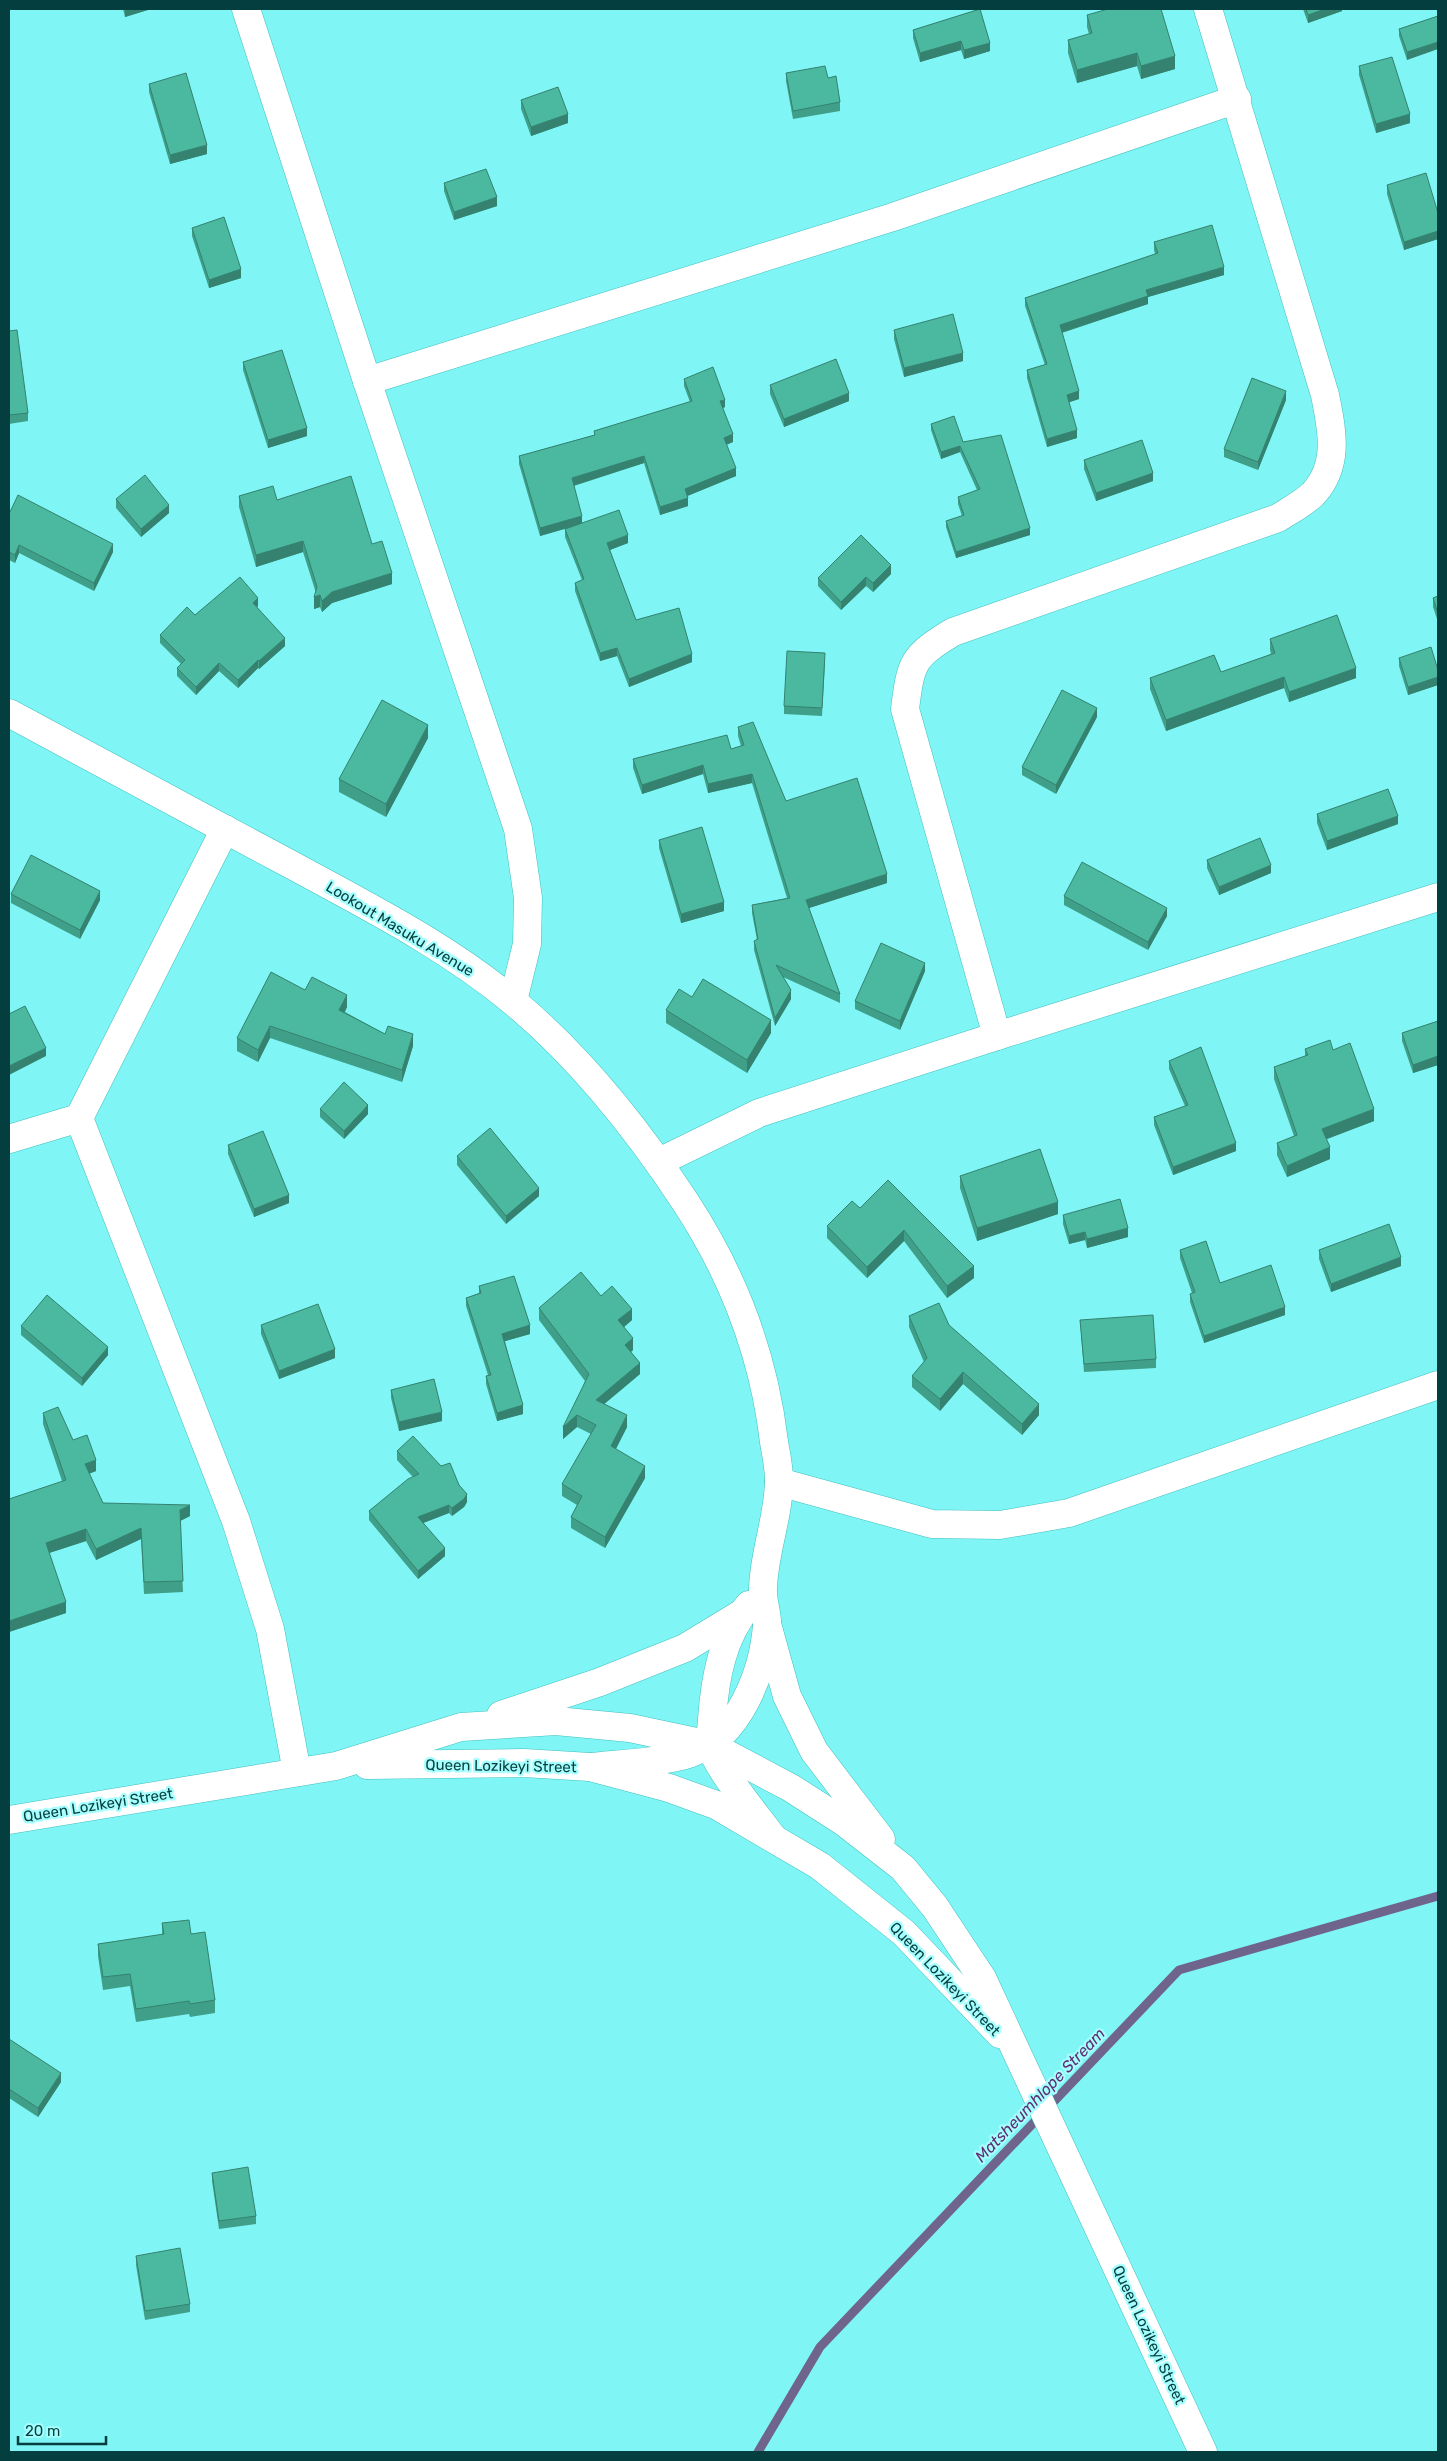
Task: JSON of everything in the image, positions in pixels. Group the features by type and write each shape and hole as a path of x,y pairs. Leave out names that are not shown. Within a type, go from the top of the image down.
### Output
{"street":[{"path":"246,9 367,381 518,829 528,898 527,944 513,1001"},
{"path":"997,1036 905,709 910,675 915,660 926,648 953,632 1278,518 1313,494 1330,470 1333,434 1325,395 1237,99 1208,9"},
{"path":"367,381 893,217 1237,99"},
{"name":"Lookout Masuku Avenue","path":"9,713 380,913 452,957 513,1001 558,1042 606,1094 659,1162 704,1231 733,1289 762,1370 772,1422 779,1482 762,1589 767,1624 758,1668 747,1700 732,1722 710,1745 688,1755 590,1768"},
{"path":"9,1139 79,1118 225,829"},
{"path":"659,1162 759,1113 1438,897"},
{"path":"79,1118 236,1521 270,1629 297,1772"},
{"path":"779,1482 932,1524 1000,1525 1069,1513 1438,1385"},
{"path":"762,1589 741,1614 721,1656 714,1690 710,1745 725,1772 773,1838"},
{"path":"461,1727 600,1682 684,1648 741,1614"},
{"path":"767,1624 787,1696 814,1751 903,1868"},
{"name":"Queen Lozikeyi Street","path":"336,1766 461,1727 556,1721 630,1728 710,1745 791,1788 828,1812 903,1868 935,1907 982,1978 1203,2452"},
{"name":"Queen Lozikeyi Street","path":"9,1820 336,1766 524,1763 590,1768 668,1788 716,1805 820,1866 904,1933 1019,2055"}],"building":[{"path":"980,9 990,43 964,50 961,41 920,53 913,30"},
{"path":"1108,9 1161,9 1175,56 1141,66 1137,53 1077,70 1068,40 1092,33 1087,15"},
{"path":"1306,9 1325,9 1308,15"},
{"path":"1438,16 1438,42 1407,52 1399,29"},
{"path":"1392,57 1410,114 1376,124 1359,66"},
{"path":"825,66 828,78 836,76 840,102 793,111 786,73"},
{"path":"186,73 207,145 170,155 149,84"},
{"path":"558,87 568,114 531,127 521,100"},
{"path":"486,169 497,197 454,212 444,183"},
{"path":"1426,173 1438,213 1438,231 1404,242 1387,185"},
{"path":"224,217 241,269 209,280 192,228"},
{"path":"1212,225 1224,267 1146,290 1148,296 1060,325 1079,391 1067,395 1077,430 1047,439 1027,370 1047,364 1025,298 1158,253 1154,242"},
{"path":"953,314 963,353 904,368 894,330"},
{"path":"17,330 28,413 9,415 9,331"},
{"path":"282,350 307,428 268,440 243,362"},
{"path":"836,359 849,393 784,419 770,385"},
{"path":"713,367 725,400 720,401 733,434 724,438 736,468 685,489 688,498 660,507 644,456 572,478 582,516 540,528 519,456 595,435 594,431 692,401 684,379"},
{"path":"1252,378 1286,391 1258,462 1224,449"},
{"path":"954,416 963,442 1001,435 1030,528 956,552 946,521 964,515 958,497 980,489 960,446 941,452 931,424"},
{"path":"1142,440 1153,473 1096,493 1084,460"},
{"path":"145,475 169,505 141,529 116,499"},
{"path":"351,476 372,544 382,541 392,573 332,592 322,601 320,595 314,597 317,587 303,541 256,555 239,496 273,486 277,500"},
{"path":"18,495 113,544 94,583 19,545 15,555 9,552 9,514"},
{"path":"619,510 628,535 607,543 636,620 679,608 692,654 629,679 617,648 600,653 575,583 584,579 565,529"},
{"path":"861,535 891,565 873,583 866,577 841,602 818,578"},
{"path":"240,577 258,598 253,603 285,638 258,660 238,680 219,663 196,687 177,668 185,660 160,635 187,607 195,615"},
{"path":"1438,596 1438,613 1433,598"},
{"path":"1337,615 1356,668 1289,692 1284,677 1166,720 1150,678 1214,655 1221,672 1275,653 1270,639"},
{"path":"1431,647 1438,670 1438,677 1408,687 1399,658"},
{"path":"787,651 825,653 822,708 784,706"},
{"path":"1062,690 1097,708 1056,785 1022,767"},
{"path":"382,700 428,725 386,804 339,779"},
{"path":"753,722 786,801 857,778 887,874 806,900 840,994 776,965 791,990 775,1018 754,941 758,939 752,905 790,898 752,774 708,784 703,765 642,785 633,759 727,735 731,749 744,745 738,727"},
{"path":"1388,789 1398,816 1327,841 1317,814"},
{"path":"702,827 724,902 681,914 659,840"},
{"path":"1260,838 1271,865 1219,887 1207,860"},
{"path":"31,855 100,891 80,930 11,894"},
{"path":"1082,862 1167,908 1148,942 1064,896"},
{"path":"881,943 925,963 900,1021 855,1001"},
{"path":"271,972 305,990 312,977 347,995 339,1010 385,1034 388,1026 413,1034 402,1070 270,1026 258,1050 237,1038"},
{"path":"703,979 771,1020 747,1060 666,1010 679,989 692,997"},
{"path":"25,1006 46,1048 9,1066 9,1014"},
{"path":"1438,1021 1438,1056 1413,1065 1402,1033"},
{"path":"1330,1040 1333,1050 1350,1043 1374,1109 1322,1129 1330,1147 1287,1166 1277,1143 1297,1135 1274,1067 1308,1055 1305,1049"},
{"path":"1201,1047 1236,1143 1173,1167 1154,1117 1188,1105 1169,1061"},
{"path":"344,1082 368,1105 344,1131 320,1109"},
{"path":"490,1128 539,1188 506,1216 457,1156"},
{"path":"263,1131 289,1195 254,1209 228,1145"},
{"path":"1040,1149 1058,1202 977,1228 960,1176"},
{"path":"888,1180 974,1266 947,1286 904,1230 867,1267 827,1226 852,1201 860,1208"},
{"path":"1120,1199 1128,1228 1087,1239 1085,1232 1069,1236 1063,1215"},
{"path":"1389,1224 1401,1257 1331,1284 1319,1250"},
{"path":"1206,1241 1220,1283 1271,1265 1285,1307 1204,1336 1190,1294 1195,1292 1180,1250"},
{"path":"581,1272 601,1296 612,1286 632,1309 618,1320 633,1338 625,1345 640,1363 596,1400 627,1415 611,1446 645,1466 605,1537 571,1517 582,1496 562,1484 596,1425 577,1415 563,1427 589,1374 539,1308"},
{"path":"514,1276 530,1325 502,1334 523,1405 497,1413 486,1376 491,1375 466,1298 481,1293 479,1286"},
{"path":"47,1295 108,1347 82,1378 21,1326"},
{"path":"939,1303 949,1325 1039,1404 1022,1424 963,1372 940,1399 912,1376 927,1358 909,1316"},
{"path":"318,1304 335,1349 279,1371 261,1325"},
{"path":"1153,1315 1156,1359 1084,1364 1080,1320"},
{"path":"434,1379 442,1412 399,1422 391,1390"},
{"path":"58,1407 73,1440 87,1435 96,1460 85,1464 103,1503 190,1505 180,1510 183,1581 144,1582 141,1528 96,1549 86,1529 46,1543 66,1602 9,1621 9,1499 66,1480 43,1413"},
{"path":"413,1436 441,1466 450,1463 459,1485 467,1494 464,1499 452,1508 449,1505 418,1517 445,1548 418,1571 369,1511 408,1479 419,1474 397,1451"},
{"path":"189,1920 191,1934 205,1932 215,2000 190,2004 189,2001 136,2009 130,1974 103,1977 98,1944 164,1934 162,1923"},
{"path":"9,2039 61,2073 38,2108 9,2089"},
{"path":"248,2167 256,2216 219,2221 212,2173"},
{"path":"180,2248 190,2304 145,2311 136,2256"}],"waterway":[{"name":"Matsheumhlope Stream","path":"758,2452 820,2347 1179,1970 1438,1896"}]}
